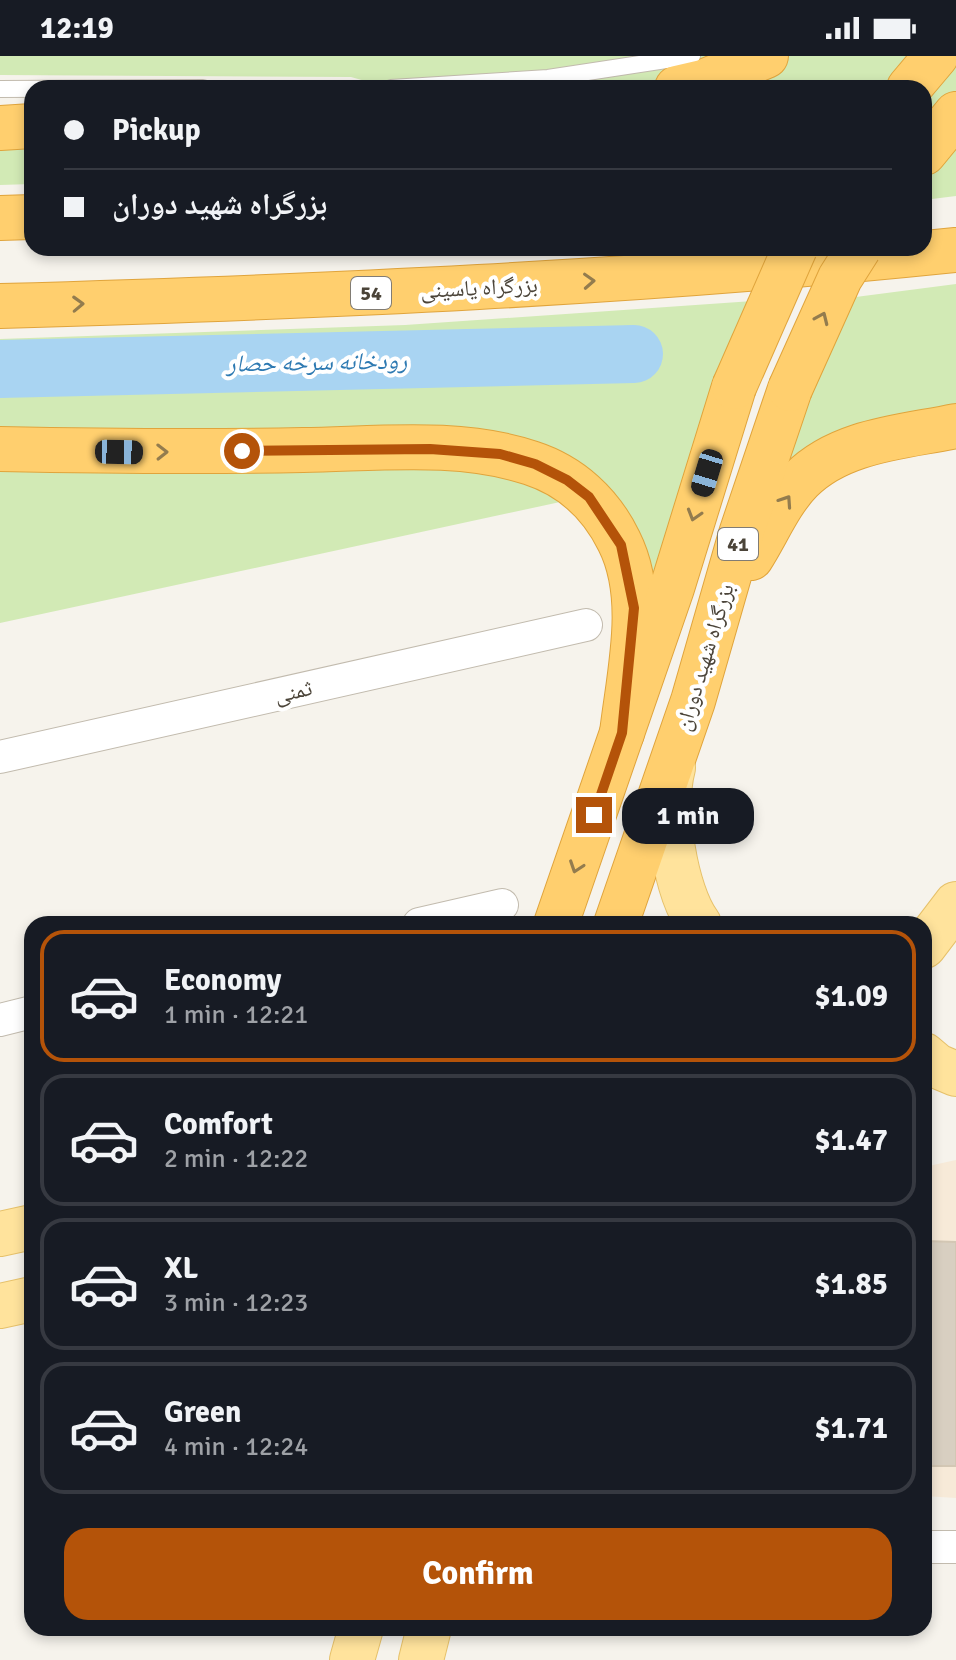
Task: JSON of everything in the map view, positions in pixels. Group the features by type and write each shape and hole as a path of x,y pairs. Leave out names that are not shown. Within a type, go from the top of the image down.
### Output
{"highway":[{"path":"708,80 766,56"},
{"path":"916,80 936,56"},
{"path":"932,143 956,114"},
{"path":"0,128 24,126"},
{"path":"932,162 956,160"},
{"path":"0,218 24,217"},
{"name":"بزرگراه یاسینی","path":"932,252 956,250"},
{"name":"41","path":"559,916 672,588 734,387 791,256"},
{"name":"بزرگراه شهید دوران","path":"619,916 693,701 716,615 790,389 840,278 854,256"},
{"name":"بزرگراه یاسینی","path":"0,306 343,294 725,273 896,256"},
{"path":"716,615 799,482 823,462 863,445 956,426"},
{"path":"0,449 148,452 430,449 500,454 535,464 567,480 589,497 621,545 634,608 622,733"}],"main road":[{"path":"693,701 670,782 680,882 694,916"},
{"path":"932,936 956,904"},
{"path":"932,1062 956,1074"},
{"path":"932,1096 956,1091"},
{"path":"0,1234 24,1229"},
{"path":"0,1306 24,1301"},
{"path":"352,1660 359,1636"},
{"path":"421,1660 427,1636"}],"street":[{"name":"ثمنی","path":"0,757 586,625"},
{"path":"454,916 502,905"},
{"path":"0,1020 24,1014"},
{"path":"932,1547 956,1547"}],"lane":[{"path":"517,80 692,56"},
{"path":"0,89 24,89"}],"shaded area":[{"path":"956,1160 956,1498 932,1496 932,1165"}],"green space":[{"path":"0,56 956,56 956,196 932,199 932,80 362,80 351,77 0,75"},
{"path":"24,138 24,184 0,185 0,139"},
{"path":"956,284 956,408 760,524 848,298"},
{"path":"753,301 640,644 586,479 0,439 0,339 405,325"},
{"path":"0,460 503,465 574,499 0,623"}],"building":[{"path":"932,1241 956,1242 956,1466 932,1466"}],"waterway":[{"name":"رودخانه سرخه حصار","path":"0,369 634,354"}],"route":[{"path":"242,451 430,449 500,454 535,464 567,480 589,497 606,518 621,545 631,579 634,608 622,733 594,815"}]}
